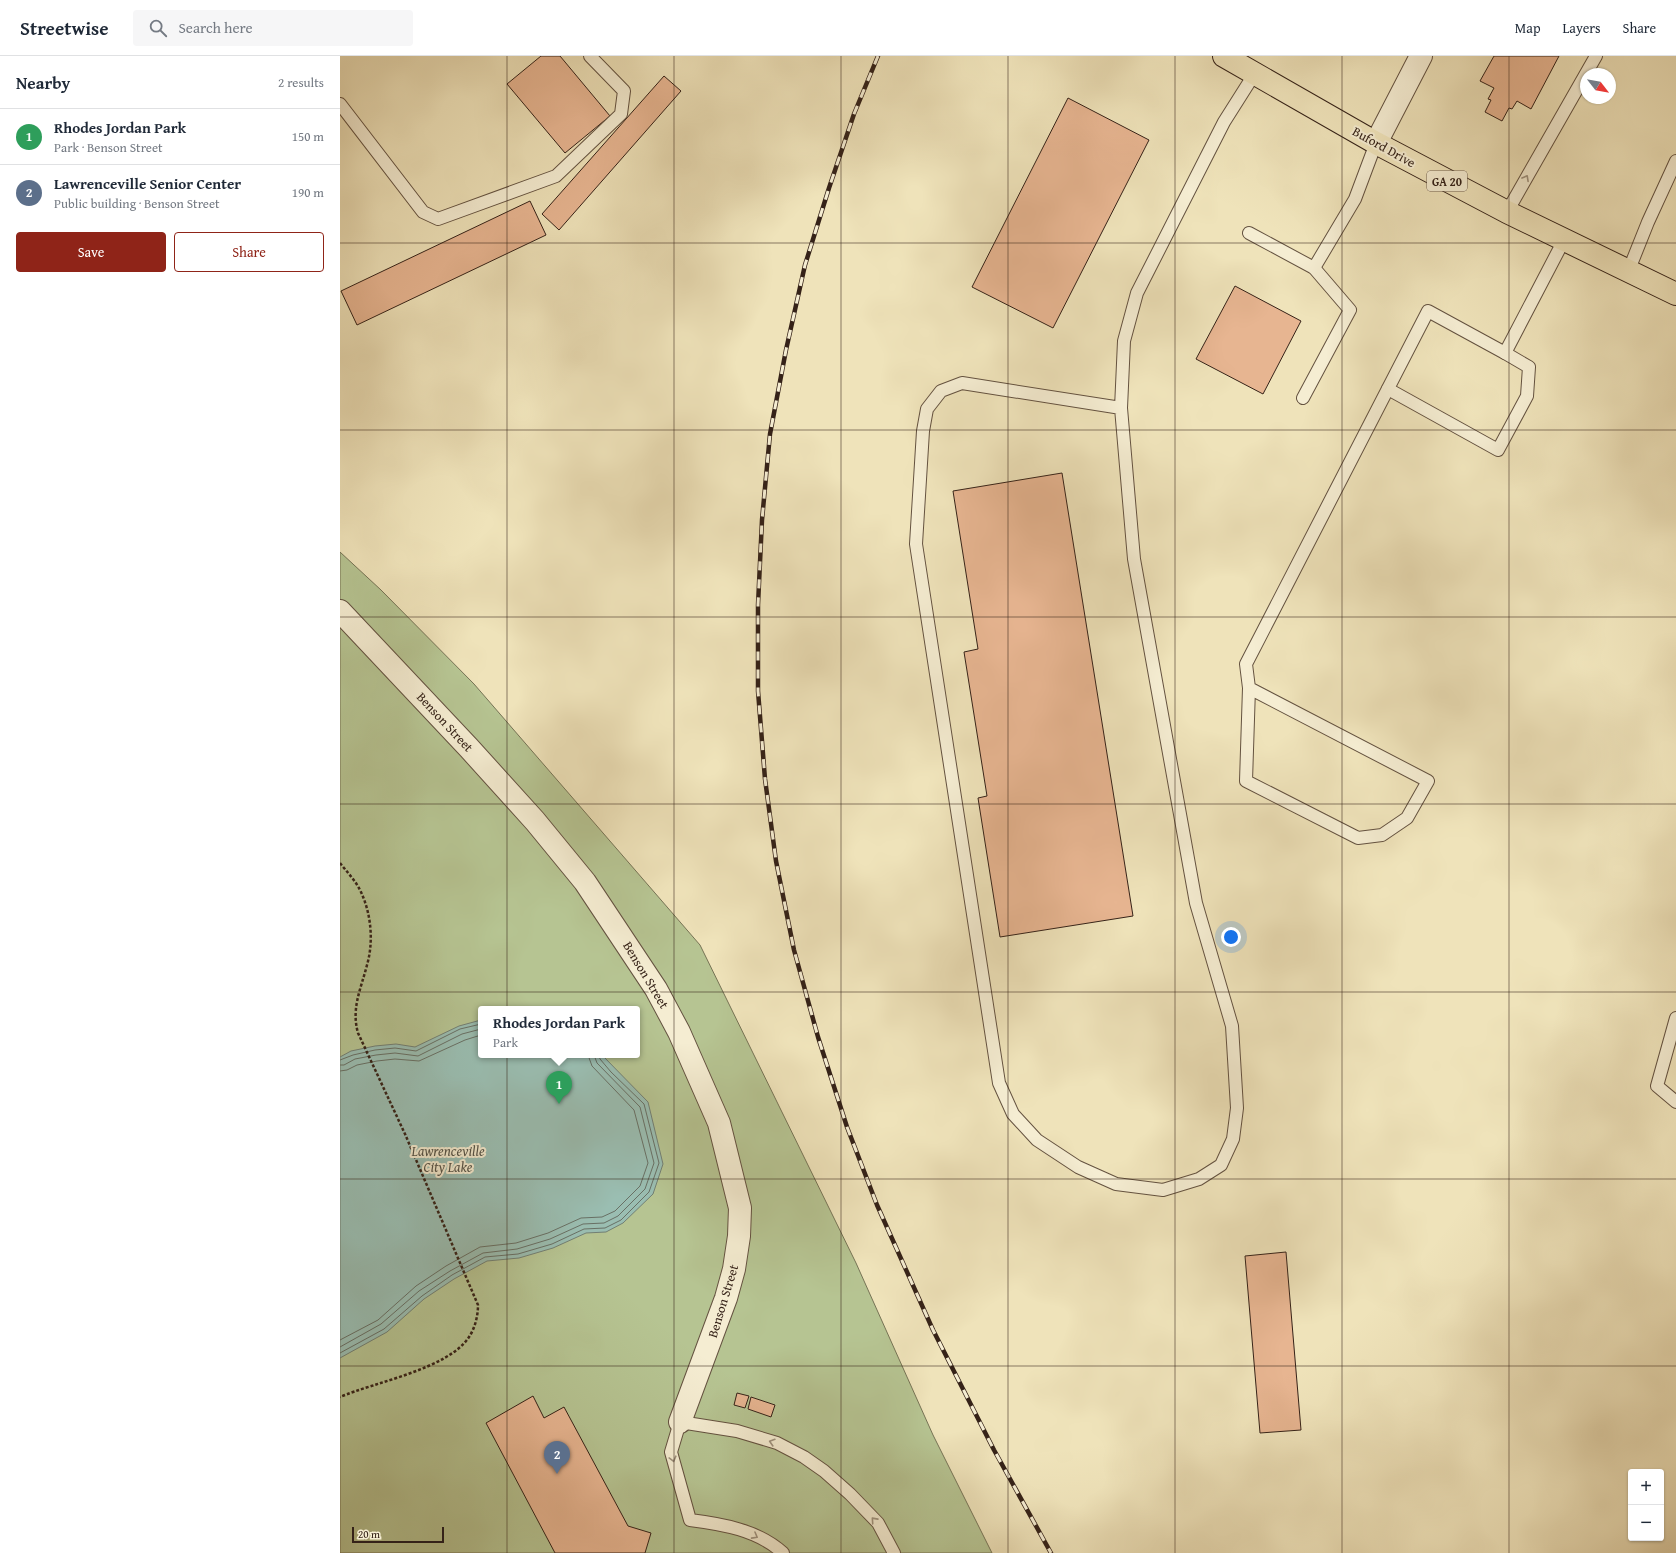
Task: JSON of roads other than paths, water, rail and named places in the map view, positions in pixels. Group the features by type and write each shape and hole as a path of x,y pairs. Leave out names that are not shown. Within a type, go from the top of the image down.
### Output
{"highway":[{"name":"Buford Drive","path":"1224,56 1376,143 1507,212 1676,294"}],"street":[{"path":"1376,143 1421,56"},
{"name":"Benson Street","path":"340,611 479,759 535,821 585,882 656,989 679,1032 719,1123 740,1208 739,1236 734,1270 726,1298 680,1422"}],"lane":[{"path":"340,104 423,212 438,219 556,176 621,114 624,91 590,56"},
{"path":"1507,212 1596,56"},
{"path":"1121,408 962,383 941,392 928,409 923,431 916,544 1000,1083 1013,1114 1037,1140 1078,1167 1116,1184 1163,1190 1199,1179 1220,1165 1234,1139 1237,1108 1232,1026 1196,904 1134,559 1121,408 1124,341 1137,293 1224,122 1255,73"},
{"path":"1314,268 1355,199 1376,143"},
{"path":"1628,272 1648,222 1676,161"},
{"path":"1249,233 1314,268 1350,310 1303,398"},
{"path":"1505,353 1564,240"},
{"path":"1249,688 1428,781 1407,818 1382,835 1358,838 1246,781 1249,688 1246,664 1428,311 1528,367 1527,396 1498,450 1388,389"},
{"path":"1676,1018 1657,1086 1676,1102"},
{"path":"783,1553 746,1531 712,1522 690,1520 671,1452 680,1422 737,1431 778,1443 804,1457 824,1471 850,1494 878,1524 894,1553"}],"water":[{"name":"Lawrenceville City Lake","path":"478,1021 478,1058 605,1058 648,1102 663,1164 653,1194 623,1223 606,1232 586,1233 553,1248 519,1258 487,1261 454,1279 424,1299 387,1332 340,1358 340,1057 351,1051 375,1046 396,1044 415,1047 459,1026"}],"railway":[{"path":"878,56 854,114 805,265 786,350 770,434 762,520 758,605 758,691 765,779 776,861 794,950 818,1037 847,1127 877,1205 933,1330 994,1450 1051,1553"}],"place":[{"name":"Rhodes Jordan Park","path":"559,1104"},
{"name":"Lawrenceville Senior Center","path":"557,1474"}]}
